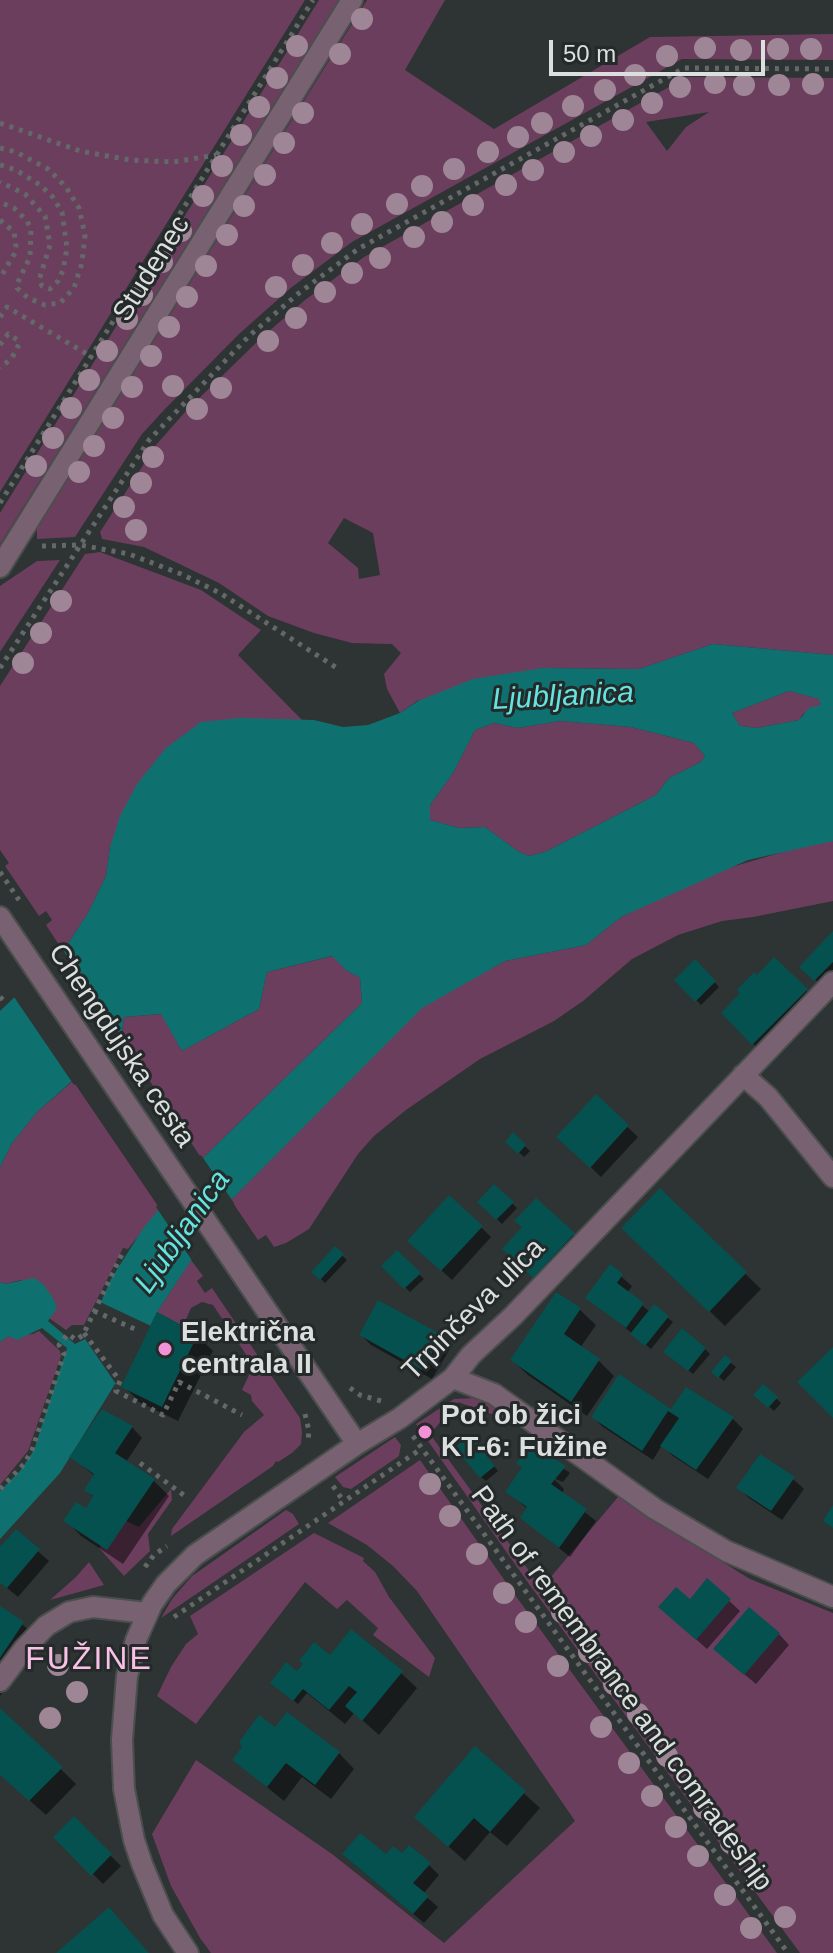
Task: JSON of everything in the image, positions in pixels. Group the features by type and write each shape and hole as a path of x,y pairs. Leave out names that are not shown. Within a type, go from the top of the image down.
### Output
{"street":[{"name":"Studenec","path":"3,562 352,0"},
{"name":"Chengdujska cesta","path":"0,917 357,1444"},
{"name":"Trpinčeva ulica","path":"188,1953 163,1915 142,1864 124,1789 122,1740 125,1690 133,1650 155,1619 166,1584 195,1555 400,1418 453,1378 471,1355 513,1316 833,982"},
{"path":"743,1075 768,1097 833,1177"},
{"path":"453,1378 494,1394 655,1509 726,1551 833,1597"},
{"path":"0,1681 46,1626 69,1612 93,1607 155,1619"}],"path":[{"path":"0,503 313,0"},
{"path":"0,668 149,440 249,336 299,293 358,249 684,68 833,69"},
{"path":"0,123 52,143 130,160 173,162 217,155"},
{"path":"0,148 16,152 48,169 66,187 79,208 85,235 82,263 74,288 60,303 45,305 28,298 17,288 30,257 31,230 14,208 0,202"},
{"path":"0,165 16,170 40,185 62,212 67,248 63,270 50,289 42,286 39,280 50,245 45,216 25,194 0,182"},
{"path":"0,220 14,232 16,241 15,253 0,278"},
{"path":"0,317 7,307 92,357"},
{"path":"0,345 8,334 19,344 12,358 0,368"},
{"path":"3,562 41,546 80,545 129,554 220,593 340,670"},
{"path":"0,1489 24,1464 32,1450 64,1354 59,1345 68,1334 76,1340 85,1333 123,1252"},
{"path":"95,1311 137,1330"},
{"path":"85,1333 120,1381 116,1391 163,1415 179,1382 242,1415"},
{"path":"360,1405 370,1398"},
{"name":"Path of remembrance and comradeship","path":"344,1502 421,1449 788,1953"},
{"path":"140,1463 185,1496"},
{"path":"155,1619 344,1502 329,1481"}],"shaded area":[{"path":"0,0 305,0 0,492"},
{"path":"319,0 340,0 0,544 0,513"},
{"path":"367,0 445,0 405,70 494,129 650,37 833,34 833,60 682,59 352,242 292,287 239,334 164,410 142,434 75,537 37,539 37,528"},
{"path":"687,77 833,78 833,655 713,644 639,669 543,668 417,701 400,713 387,689 384,674 401,653 392,644 352,643 314,633 268,616 219,583 144,547 102,539 100,532 156,445 186,411 305,300 364,257","holes":["709,112 686,127 667,151 646,122","344,518 373,533 380,575 359,579 358,568 328,543"]},
{"path":"100,552 201,590 261,630 238,655 302,720 296,721 110,847 106,876 88,913 63,951 46,925 52,920 46,911 39,916 5,866 9,863 0,850 0,686 85,554"},
{"path":"60,560 0,652 0,586 37,561"},
{"path":"789,691 820,699 821,705 803,714 799,720 757,728 740,726 732,713"},
{"path":"560,721 631,727 694,743 705,756 701,762 669,778 656,795 545,852 529,856 485,827 459,828 430,820 430,805 453,773 475,730 494,723 518,728"},
{"path":"833,839 833,901 722,921 678,935 632,959 554,1021 480,1059 374,1136 358,1154 309,1229 286,1243 274,1247 266,1235 258,1240 231,1200 422,1006 505,961 586,945 621,917 708,874"},
{"path":"333,956 346,970 360,978 362,1003 202,1159 121,1038 124,1017 162,1014 182,1051 259,1009 267,972"},
{"path":"73,1081 160,1209 128,1249 123,1248 84,1325 72,1325 66,1330 49,1318 21,1280 5,1284 0,1282 0,1167 12,1143 37,1112"},
{"path":"191,1260 203,1276 197,1281 205,1293 212,1288 300,1418 302,1433 301,1444 292,1453 276,1461 171,1536 172,1529 244,1432 264,1415 252,1401 251,1395 242,1390 250,1373 251,1362 213,1305 202,1302 191,1308 183,1326 157,1312"},
{"path":"39,1331 60,1351 61,1356 28,1451 0,1485 0,1342 9,1336"},
{"path":"474,1398 501,1410 505,1419 458,1402 430,1434 540,1586 618,1497 750,1579 833,1613 833,1953 800,1953 529,1584 416,1424 454,1399"},
{"path":"395,1437 401,1445 399,1456 351,1489 343,1487 335,1477"},
{"path":"420,1460 777,1953 211,1953 200,1938 171,1886 152,1834 196,1760 332,1854 444,1943 575,1821 417,1591 367,1545 328,1523"},
{"path":"171,1489 172,1500 148,1534 150,1551 124,1576 99,1548 126,1521 139,1527"},
{"path":"286,1510 293,1514 299,1524 161,1618 172,1599 192,1576"},
{"path":"314,1533 364,1558 363,1561 375,1572 389,1597 435,1658 429,1677 373,1635 378,1628 347,1600 337,1609 305,1582 196,1724 157,1696 186,1644 198,1634 190,1616"},
{"path":"89,1562 104,1585 50,1600 76,1577"}],"water":[{"name":"Ljubljanica","path":"713,644 833,655 833,841 748,860 621,917 586,945 505,961 422,1008 231,1200 157,1312 121,1387 115,1384 60,1473 0,1539 0,1491 20,1471 34,1450 67,1348 42,1328 17,1340 9,1336 0,1342 0,1282 5,1284 34,1278 43,1284 57,1308 48,1321 75,1344 85,1339 111,1279 144,1227 202,1159 362,1003 360,978 332,956 267,972 259,1009 182,1051 161,1014 124,1017 121,1038 37,1112 12,1143 0,1167 0,1011 63,951 88,913 106,876 110,847 120,816 137,784 166,748 201,722 241,718 314,720 343,727 368,725 473,679 543,668 639,669","holes":["789,691 819,699 821,705 809,708 799,720 757,728 740,726 732,713","560,721 631,727 694,743 705,756 701,762 669,778 656,795 545,852 529,856 485,827 459,828 430,820 430,805 453,773 475,730 494,723 518,728"]}],"pier":[{"path":"61,947 124,1041 74,1085 12,994"},
{"path":"201,1155 234,1203 193,1262 156,1207"},
{"path":"100,1302 151,1326 121,1387 85,1339"}],"building":[{"path":"833,931 833,962 814,981 799,967"},
{"path":"774,957 808,989 752,1045 721,1013 754,972 757,975"},
{"path":"695,959 716,981 695,1002 674,980"},
{"path":"596,1094 629,1125 590,1168 556,1137"},
{"path":"513,1132 526,1145 518,1154 505,1142"},
{"path":"494,1184 514,1202 496,1220 477,1202"},
{"path":"660,1188 747,1272 709,1312 621,1228"},
{"path":"449,1195 483,1226 441,1271 407,1241"},
{"path":"536,1198 575,1233 533,1278 502,1249 522,1227 514,1221"},
{"path":"335,1246 344,1254 320,1280 311,1272"},
{"path":"397,1250 421,1273 404,1289 381,1266"},
{"path":"610,1264 623,1274 617,1283 644,1303 626,1328 585,1298"},
{"path":"556,1292 581,1308 564,1334 600,1359 571,1402 510,1360"},
{"path":"378,1300 442,1335 422,1370 359,1335"},
{"path":"654,1304 669,1316 645,1346 630,1334"},
{"name":"Električna centrala II","path":"157,1312 198,1334 162,1407 121,1387"},
{"path":"682,1328 706,1348 688,1371 663,1352"},
{"path":"833,1347 833,1418 797,1382"},
{"path":"725,1355 732,1361 718,1378 711,1372"},
{"path":"619,1374 671,1409 686,1387 734,1417 696,1470 660,1446 679,1418 668,1411 642,1451 591,1417"},
{"path":"763,1384 778,1397 768,1408 753,1395"},
{"path":"102,1409 133,1426 115,1453 155,1479 107,1550 63,1521 76,1502 86,1508 93,1496 84,1490 94,1474 69,1457"},
{"path":"470,1435 495,1466 480,1478 455,1448"},
{"path":"529,1443 566,1466 551,1484 587,1509 559,1548 520,1518 527,1507 505,1492 522,1467 516,1464"},
{"path":"760,1454 795,1477 771,1511 736,1488"},
{"path":"833,1505 833,1528 823,1521"},
{"path":"16,1529 40,1549 7,1588 0,1583 0,1547"},
{"path":"707,1578 731,1599 696,1640 658,1607 676,1587 690,1599"},
{"path":"0,1606 24,1622 0,1658"},
{"path":"749,1607 780,1633 744,1675 713,1649"},
{"path":"351,1629 403,1671 362,1721 345,1706 357,1692 349,1686 329,1710 303,1689 293,1701 270,1683 286,1662 297,1671 303,1664 299,1661 314,1642 330,1655"},
{"path":"0,1708 63,1767 29,1801 0,1775"},
{"path":"287,1712 340,1752 315,1785 286,1763 267,1787 232,1760 242,1747 239,1742 259,1715 275,1727"},
{"path":"475,1746 526,1791 490,1832 474,1818 448,1847 414,1817"},
{"path":"74,1816 112,1854 91,1876 53,1837"},
{"path":"360,1833 386,1854 393,1846 402,1853 409,1845 431,1863 413,1883 429,1896 413,1914 342,1854"},
{"path":"109,1907 149,1953 56,1953"}],"place":[{"name":"Električna centrala II","path":"165,1349"},
{"name":"Pot ob žici KT-6: Fužine","path":"425,1432"}],"district":[{"name":"FUŽINE","path":"89,1660"}]}
